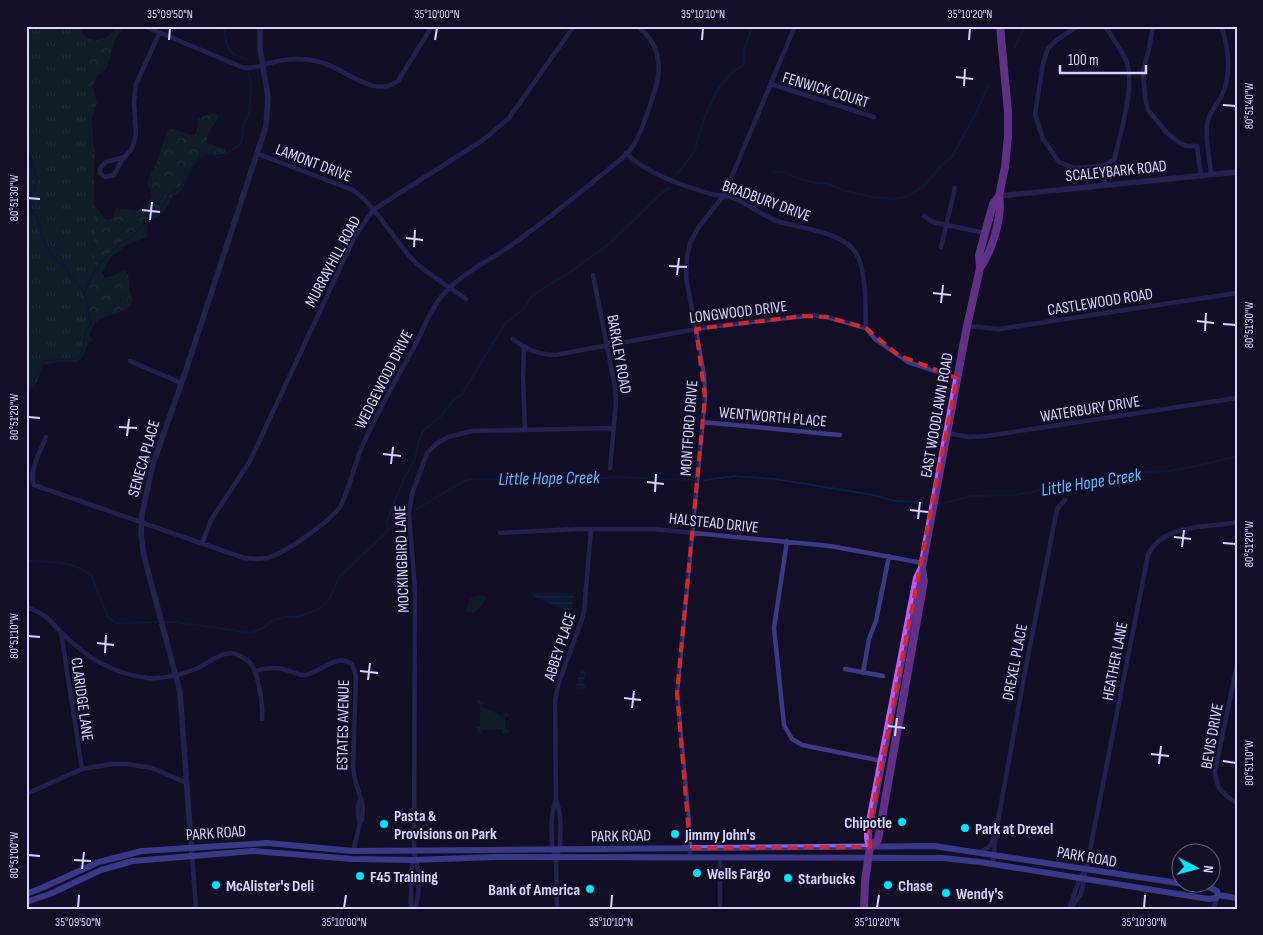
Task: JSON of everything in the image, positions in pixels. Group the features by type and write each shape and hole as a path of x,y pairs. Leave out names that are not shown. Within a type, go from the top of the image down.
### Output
{"main road":[{"name":"EAST WOODLAWN ROAD","path":"870,847 878,840 899,729 924,581 923,565 966,326 980,268 979,255 993,204 999,196 1006,167 1008,136 1000,26"},
{"name":"EAST WOODLAWN ROAD","path":"980,268 988,257 999,216 1001,207 999,196"},
{"name":"EAST WOODLAWN ROAD","path":"864,909 865,882 870,847 868,832 916,578 923,565"},
{"name":"PARK ROAD","path":"26,894 44,888 98,862 142,851 268,843 353,855 414,850 934,846 1211,888 1219,893 1237,898"},
{"name":"PARK ROAD","path":"26,902 50,894 86,876 117,864 149,858 274,852 353,855 414,860 496,857 944,858 993,864 1209,899 1216,898 1219,893"}],"street":[{"path":"144,26 159,34 244,68 292,58 314,60 332,66 374,87 387,87 398,81 432,26"},
{"name":"SENECA PLACE","path":"196,909 182,704 144,556 142,523 146,490 153,464 182,384 265,132 268,115 268,97 260,49 260,26"},
{"name":"MURRAYHILL ROAD","path":"202,544 208,526 250,461 354,238 373,210 483,140 509,118 574,26"},
{"name":"WEDGEWOOD DRIVE","path":"46,437 31,479 34,485 244,558 268,558 335,514 344,500 359,454 377,416 419,339 430,313 450,287 560,210 633,145 641,132 659,80 660,70 658,54 654,46 637,26"},
{"name":"MONTFORD DRIVE","path":"690,857 677,693 705,396 704,375 686,277 687,257 690,243 698,228 724,195 795,26"},
{"path":"1078,26 1048,48 1043,64 1035,114 1043,139 1059,162 1074,168 1102,166 1114,160 1125,113 1129,88 1126,62 1105,26"},
{"path":"1153,26 1143,71 1148,110 1166,133 1186,146 1196,146 1201,176"},
{"path":"1211,174 1207,124 1210,115 1222,96 1228,61 1226,41 1221,26"},
{"path":"124,158 106,162 100,168 100,173 106,177 112,177 131,150 136,136 134,101 136,84 159,34"},
{"name":"FENWICK COURT","path":"771,84 874,116"},
{"name":"BRADBURY DRIVE","path":"626,153 632,159 664,177 712,194 733,198 771,218 832,236 848,244 856,254 862,270 866,328"},
{"name":"LAMONT DRIVE","path":"258,154 344,185 361,196 413,260 428,273 466,299"},
{"path":"1102,166 1105,185"},
{"name":"SCALEYBARK ROAD","path":"999,196 1237,172"},
{"path":"941,247 955,188"},
{"path":"924,216 931,221 985,233"},
{"name":"BARKLEY ROAD","path":"593,275 615,387 616,403 610,468"},
{"name":"CASTLEWOOD ROAD","path":"966,326 999,329 1237,293"},
{"name":"LONGWOOD DRIVE","path":"513,339 524,348 538,354 555,355 696,329 814,315 866,328 876,339 908,362 957,378"},
{"path":"524,348 525,430"},
{"path":"130,361 182,384"},
{"name":"WATERBURY DRIVE","path":"947,433 973,437 987,436 1237,398"},
{"name":"WENTWORTH PLACE","path":"702,422 840,435"},
{"name":"MOCKINGBIRD LANE","path":"413,909 411,868 414,860 415,589 409,521 412,494 427,453 436,444 459,433 472,430 614,428"},
{"name":"DREXEL PLACE","path":"993,864 996,832 1057,509 1065,500"},
{"name":"HEATHER LANE","path":"1069,909 1086,870 1148,555 1156,542 1168,533 1237,522"},
{"name":"HALSTEAD DRIVE","path":"500,533 591,528 644,528 830,546 889,556 923,565"},
{"name":"ABBEY PLACE","path":"556,802 555,700 559,682 584,612 591,528"},
{"path":"787,542 774,628 784,725 792,739 802,745 882,761"},
{"path":"863,673 869,639 876,621 889,556"},
{"path":"26,607 47,616 79,649 94,659 115,670 135,676 151,678 176,675 194,670 222,655 236,654 246,660 255,671 263,708 262,719"},
{"name":"CLARIDGE LANE","path":"61,632 82,769"},
{"name":"ESTATES AVENUE","path":"255,671 271,668 281,669 302,676 338,660 352,664 356,676 353,768 354,781 360,800 358,803 360,812 358,820 360,823 353,855"},
{"name":"BEVIS DRIVE","path":"1237,664 1216,772 1217,784 1220,790 1237,803"},
{"path":"845,669 883,676"},
{"path":"26,794 82,769 98,765 126,764 152,768 187,783"},
{"path":"556,802 552,809 552,850 556,858 557,909"},
{"path":"556,802 560,810 560,850 556,858"},
{"name":"DREXEL PLACE","path":"981,852 990,845 996,832"},
{"path":"720,857 720,909"},
{"path":"1213,909 1219,893"}],"highlighted area":[{"path":"803,316 827,317 866,328 898,355 957,378 868,832 870,847 690,848 677,693 705,397 696,329"}],"green space":[{"path":"26,26 82,34 96,40 110,35 117,26 124,26 115,39 107,68 98,75 94,81 93,88 97,103 90,123 95,151 92,201 107,220 113,218 117,208 137,211 150,203 152,195 147,182 158,159 168,129 194,135 197,131 198,118 215,113 218,116 209,132 207,143 226,149 226,153 205,156 199,159 191,169 180,192 172,197 164,212 148,223 147,237 126,245 110,258 102,273 104,277 125,271 128,275 130,293 133,300 126,309 97,321 90,331 84,354 77,362 53,361 26,341"},
{"path":"26,26 79,26 86,43 94,153 94,282 83,291 81,298 84,300 85,311 91,321 86,330 93,340 78,354 78,361 63,360 42,365 38,380 29,393 26,392"},
{"path":"482,595 485,597 484,602 474,613 468,612 467,607 471,599"},
{"path":"478,700 484,702 483,707 502,716 504,712 508,713 509,716 505,717 505,730 509,730 509,733 503,734 502,729 483,730 482,734 478,732 476,727 480,726 480,704 476,703"}],"water":[{"path":"532,592 574,593 572,608 570,611 567,611 531,595"},
{"path":"581,671 586,673 583,682 586,688 584,690 575,689"}],"waterway":[{"path":"224,26 230,51 248,60"},
{"path":"677,174 694,152 705,116 719,87 734,71 742,66 744,50 752,26"},
{"path":"1015,47 1025,26"},
{"path":"84,292 100,262 118,245 132,237 151,216 161,210 168,195 180,188 197,159 207,154 223,156 241,144 244,123 249,114 251,86 249,73"},
{"path":"774,172 785,172 794,177 816,183 827,183 842,190 872,197 891,199 906,197 924,186 942,165 952,157 976,113 989,84"},
{"path":"26,153 33,164 36,178 34,191 26,200"},
{"path":"388,530 387,520 404,479 415,459 423,431 440,417 454,400 462,394 504,325 524,308 533,295 570,272 609,244 668,187"},
{"path":"665,191 672,189"},
{"path":"26,390 30,390 39,368 45,361 77,358 82,353 86,330 91,324 84,292 70,276 66,267 53,258 41,234 37,217 32,212 28,200"},
{"name":"Little Hope Creek","path":"944,503 971,496 1015,495 1033,492 1053,485 1087,480 1099,481 1146,472 1170,471 1237,456"},
{"name":"Little Hope Creek","path":"704,480 736,476 775,479 874,495 895,501 922,502"},
{"name":"Little Hope Creek","path":"415,510 470,479 586,480 615,477 691,480"},
{"name":"Little Hope Creek","path":"26,561 69,564 84,570 91,575 108,617 116,623 175,622 252,633 266,626 271,621 285,617 297,617 319,609 328,601 340,576 405,515"}],"place":[{"name":"Chipotle","path":"902,822"},
{"name":"Pasta & Provisions on Park","path":"384,824"},
{"name":"Park at Drexel","path":"965,828"},
{"name":"Jimmy John's","path":"675,834"},
{"name":"Wells Fargo","path":"697,873"},
{"name":"F45 Training","path":"360,876"},
{"name":"Starbucks","path":"788,878"},
{"name":"McAlister's Deli","path":"216,885"},
{"name":"Chase","path":"888,885"},
{"name":"Bank of America","path":"590,889"},
{"name":"Wendy's","path":"946,893"}]}
